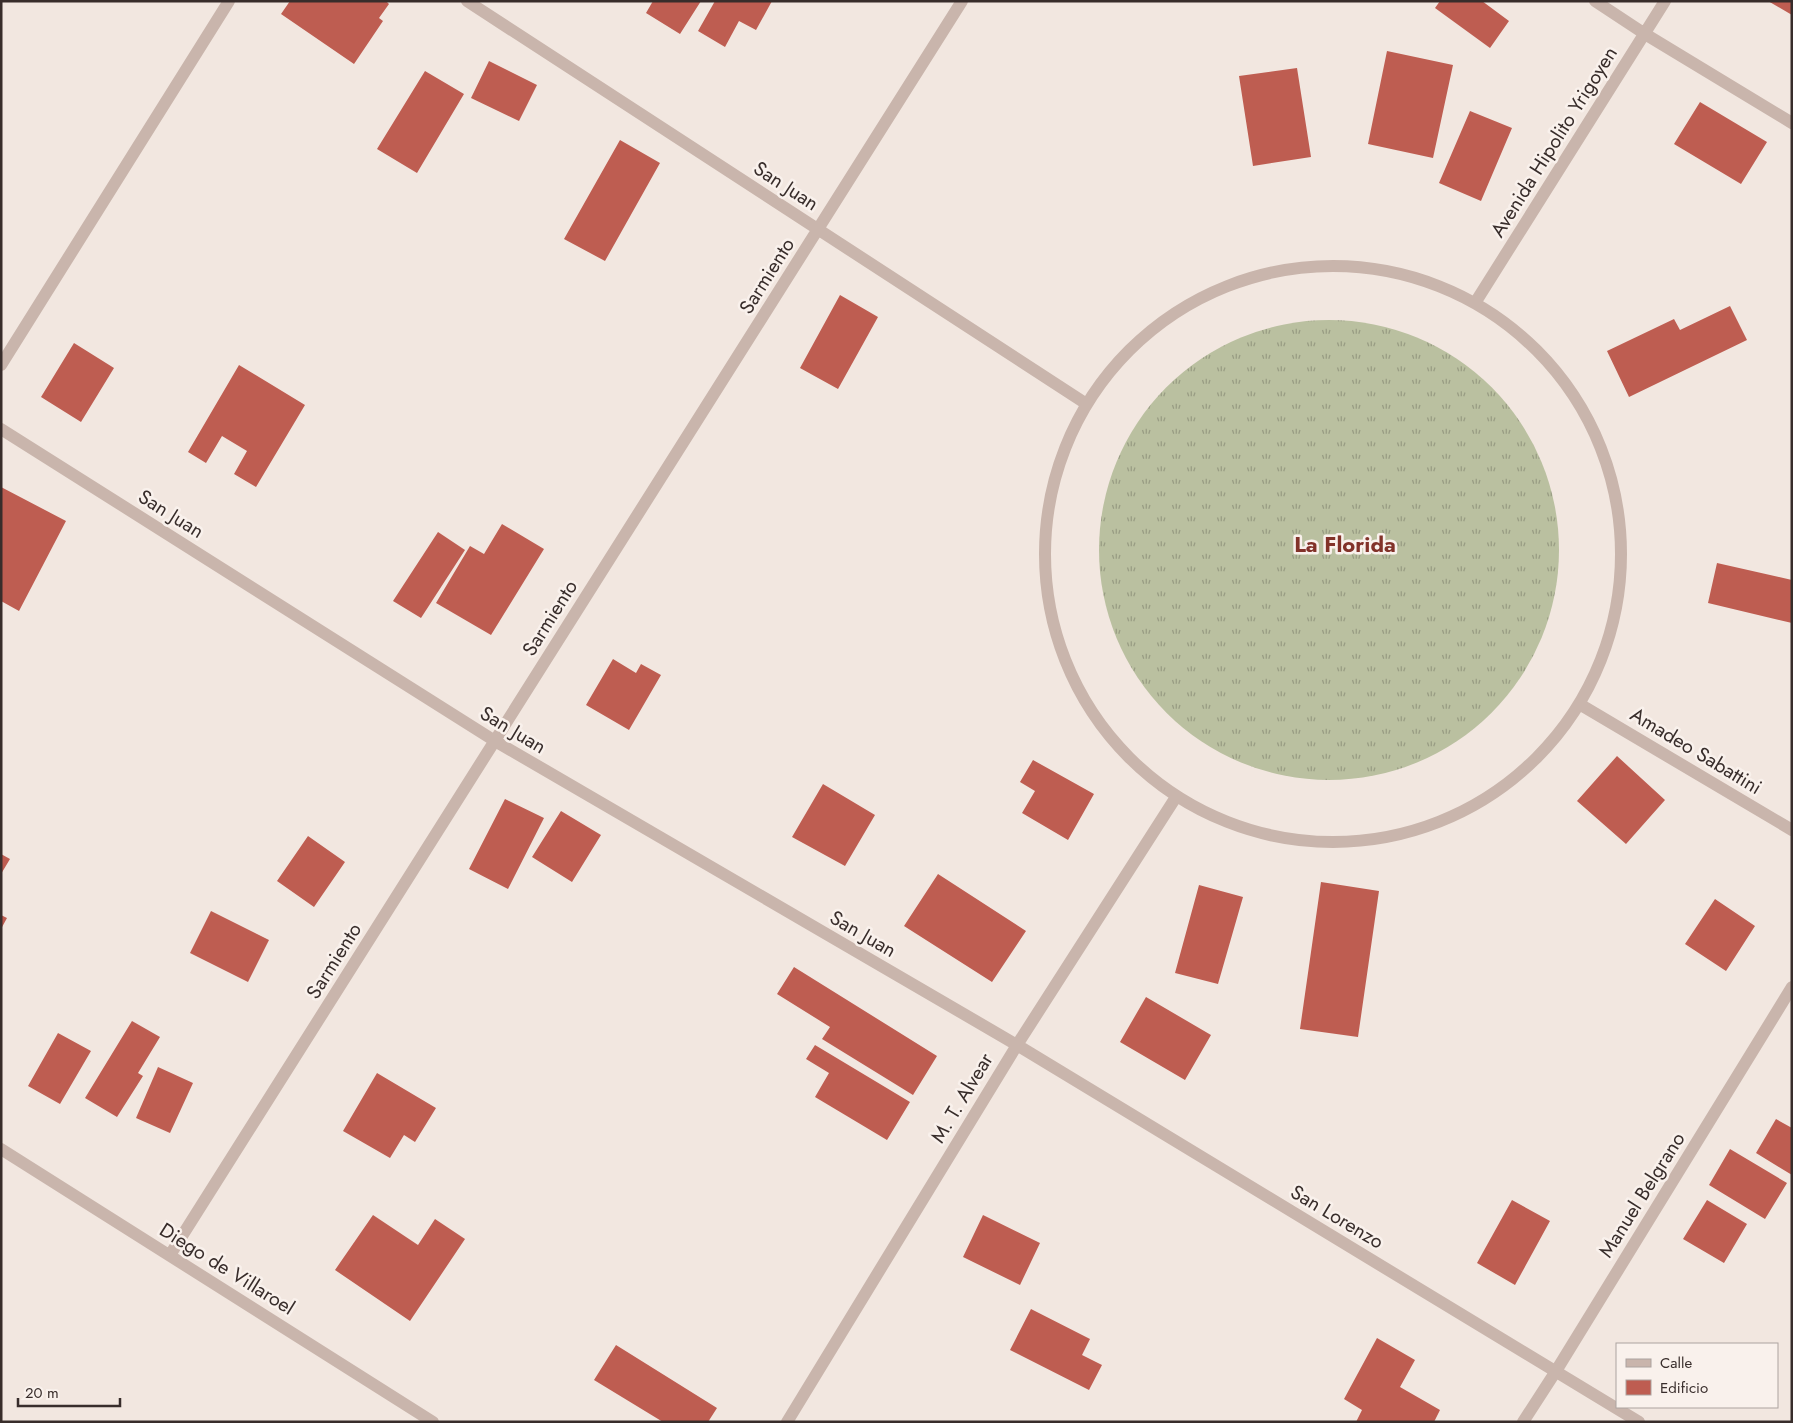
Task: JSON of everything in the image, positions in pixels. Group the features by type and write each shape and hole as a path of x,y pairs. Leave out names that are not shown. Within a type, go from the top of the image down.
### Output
{"street":[{"path":"1,365 229,1"},
{"name":"San Juan","path":"466,1 1085,403"},
{"name":"Sarmiento","path":"170,1255 962,1"},
{"path":"1595,1 1645,34 1792,123"},
{"name":"Avenida Hipolito Yrigoyen","path":"1474,303 1665,1"},
{"path":"1333,265 1406,275 1474,303 1537,349 1584,410 1613,482 1623,558 1612,634 1582,705 1533,764 1471,809 1399,836 1322,843 1246,830 1176,797 1119,749 1081,696 1076,688 1050,618 1043,544 1054,471 1085,403 1131,345 1191,302 1259,274 1333,265"},
{"name":"San Juan","path":"1,430 495,741 1016,1045"},
{"name":"Amadeo Sabattini","path":"1582,705 1792,830"},
{"name":"M. T. Alvear","path":"787,1422 1016,1045 1176,797"},
{"name":"Manuel Belgrano","path":"1523,1422 1792,987"},
{"name":"San Lorenzo","path":"1016,1045 1616,1408"},
{"name":"Diego de Villaroel","path":"1,1149 433,1422"},
{"name":"San Lorenzo","path":"1616,1408 1639,1422"}],"green space":[{"path":"1329,320 1374,324 1417,337 1457,359 1492,387 1520,422 1542,462 1555,505 1559,550 1555,595 1542,638 1520,678 1492,713 1457,741 1417,763 1374,776 1329,780 1284,776 1241,763 1201,741 1166,713 1138,678 1116,638 1103,595 1099,550 1103,505 1116,462 1138,422 1166,387 1201,359 1241,337 1284,324"}],"building":[{"path":"290,1 386,1 389,4 379,18 383,21 354,64 281,14"},
{"path":"653,1 701,1 680,34 646,13"},
{"path":"715,1 772,1 756,30 739,21 725,47 698,31"},
{"path":"1440,1 1482,1 1509,21 1490,48 1435,8"},
{"path":"1768,1 1792,1 1792,15"},
{"path":"1387,51 1453,65 1433,158 1368,144"},
{"path":"489,61 537,85 519,121 471,98"},
{"path":"1297,68 1311,157 1253,166 1239,76"},
{"path":"425,71 464,94 417,173 377,149"},
{"path":"1700,102 1767,142 1741,184 1674,144"},
{"path":"1470,111 1512,128 1481,201 1439,183"},
{"path":"620,140 660,163 605,261 564,239"},
{"path":"840,295 878,317 838,389 800,368"},
{"path":"1730,306 1747,340 1629,397 1607,351 1674,319 1680,330"},
{"path":"74,343 114,368 81,422 41,397"},
{"path":"239,365 305,405 256,487 234,474 247,451 222,436 206,463 188,452"},
{"path":"1,487 66,521 19,611 1,601"},
{"path":"502,524 544,549 491,635 436,603 470,546 484,554"},
{"path":"438,532 465,550 421,618 393,601"},
{"path":"1717,563 1792,580 1792,623 1708,603"},
{"path":"613,659 636,673 641,664 661,675 629,730 586,705"},
{"path":"1617,756 1665,800 1626,844 1577,801"},
{"path":"1033,760 1094,794 1068,840 1022,813 1035,791 1020,782"},
{"path":"823,784 875,815 845,866 792,837"},
{"path":"505,799 544,818 508,889 469,869"},
{"path":"561,811 601,835 572,882 532,857"},
{"path":"308,836 345,862 314,907 277,881"},
{"path":"1,854 10,859 1,874"},
{"path":"938,874 1026,931 992,982 904,926"},
{"path":"1321,882 1379,891 1358,1037 1300,1029"},
{"path":"1199,885 1243,897 1218,984 1175,973"},
{"path":"1715,899 1755,926 1726,971 1685,944"},
{"path":"211,911 269,940 248,982 190,953"},
{"path":"1,915 7,918 1,929"},
{"path":"794,967 937,1056 913,1095 822,1039 830,1027 777,994"},
{"path":"1146,997 1211,1035 1185,1080 1120,1042"},
{"path":"132,1021 160,1037 138,1073 143,1076 117,1117 85,1098"},
{"path":"58,1033 91,1051 60,1104 28,1086"},
{"path":"815,1045 910,1102 887,1140 815,1097 829,1073 806,1059"},
{"path":"158,1067 193,1083 170,1133 136,1118"},
{"path":"377,1073 436,1108 415,1142 404,1135 390,1158 343,1131"},
{"path":"1776,1119 1792,1128 1792,1175 1756,1153"},
{"path":"1730,1149 1787,1183 1765,1219 1709,1185"},
{"path":"1512,1200 1550,1221 1515,1285 1477,1263"},
{"path":"1707,1200 1747,1224 1724,1263 1683,1239"},
{"path":"373,1215 418,1245 435,1219 465,1239 410,1321 335,1270"},
{"path":"983,1215 1040,1243 1020,1285 963,1257"},
{"path":"1031,1309 1090,1339 1082,1355 1102,1365 1089,1390 1010,1350"},
{"path":"1377,1338 1415,1360 1400,1387 1440,1410 1434,1422 1356,1422 1362,1410 1344,1399"},
{"path":"616,1345 717,1408 708,1422 663,1422 594,1380"}],"district":[{"name":"La Florida","path":"1345,544"}]}
